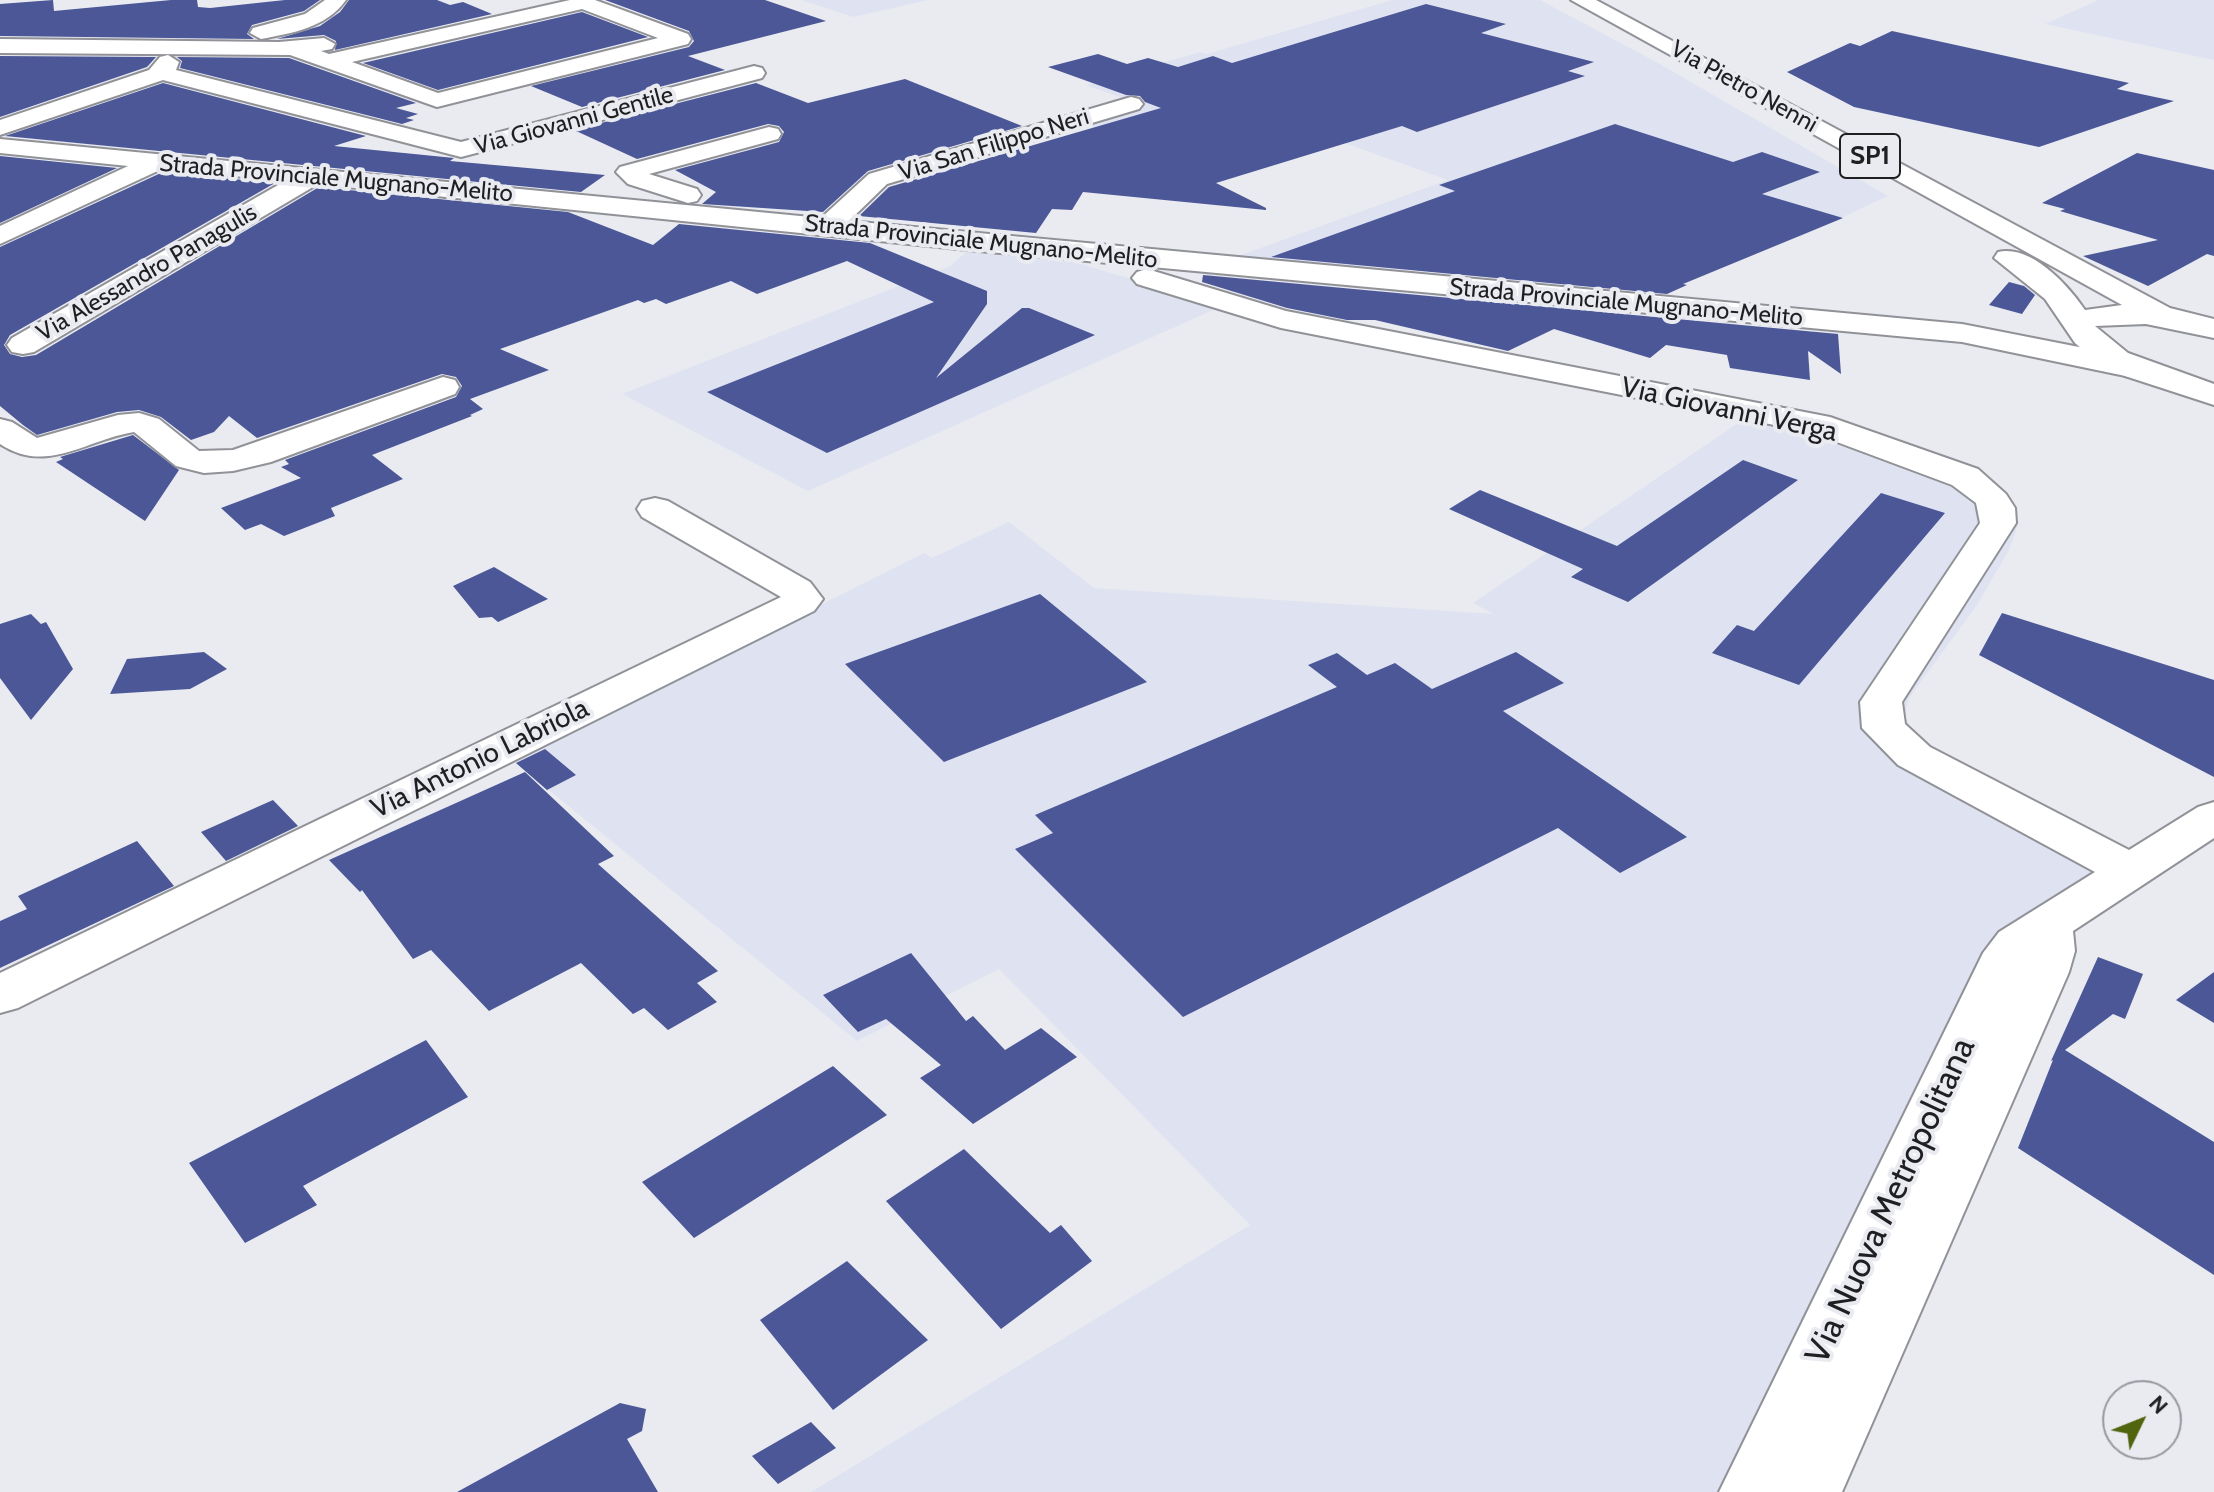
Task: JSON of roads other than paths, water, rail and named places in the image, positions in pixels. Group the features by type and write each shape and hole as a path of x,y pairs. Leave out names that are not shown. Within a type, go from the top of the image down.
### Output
{"street":[{"path":"0,46 210,43 304,21 331,8 338,0"},
{"path":"0,128 164,68 210,43 243,50 281,47 297,50 327,61 374,78 437,100 680,39 584,3 327,61"},
{"name":"Via Pietro Nenni","path":"1572,4 2158,313"},
{"name":"Via Pietro Nenni","path":"1572,4 2028,269 2068,302 2082,334 2092,344 2135,368"},
{"path":"297,50 472,12"},
{"path":"47,45 48,19"},
{"name":"Via Giovanni Gentile","path":"140,46 164,68 461,150 754,73"},
{"path":"374,78 418,68"},
{"name":"Via San Filippo Neri","path":"827,227 878,179 1131,104"},
{"path":"730,217 728,212 714,204 637,179 629,172 769,134"},
{"name":"Strada Provinciale Mugnano-Melito","path":"0,146 1061,251 1962,333 2135,368"},
{"path":"0,236 156,162"},
{"name":"Via Alessandro Panagulis","path":"23,345 311,177"},
{"name":"Via Giovanni Verga","path":"1061,251 1281,319 1726,409 1810,422 1965,477 1996,504 1998,523 1881,702 1884,728 1914,756 2129,870"},
{"path":"2158,313 2214,329"},
{"name":"Strada Provinciale Mugnano-Melito","path":"1962,333 2076,321 2099,315 2158,313"},
{"path":"2135,368 2214,395"},
{"path":"0,429 29,448 38,449 142,421 189,459 235,460 259,455 443,387"},
{"name":"Via Antonio Labriola","path":"0,995 803,599 796,590 655,509"},
{"name":"Via Nuova Metropolitana","path":"1753,1492 2001,966 2017,944 2214,817"},
{"name":"Via Nuova Metropolitana","path":"1808,1492 2043,972 2050,951 2047,925"}]}
